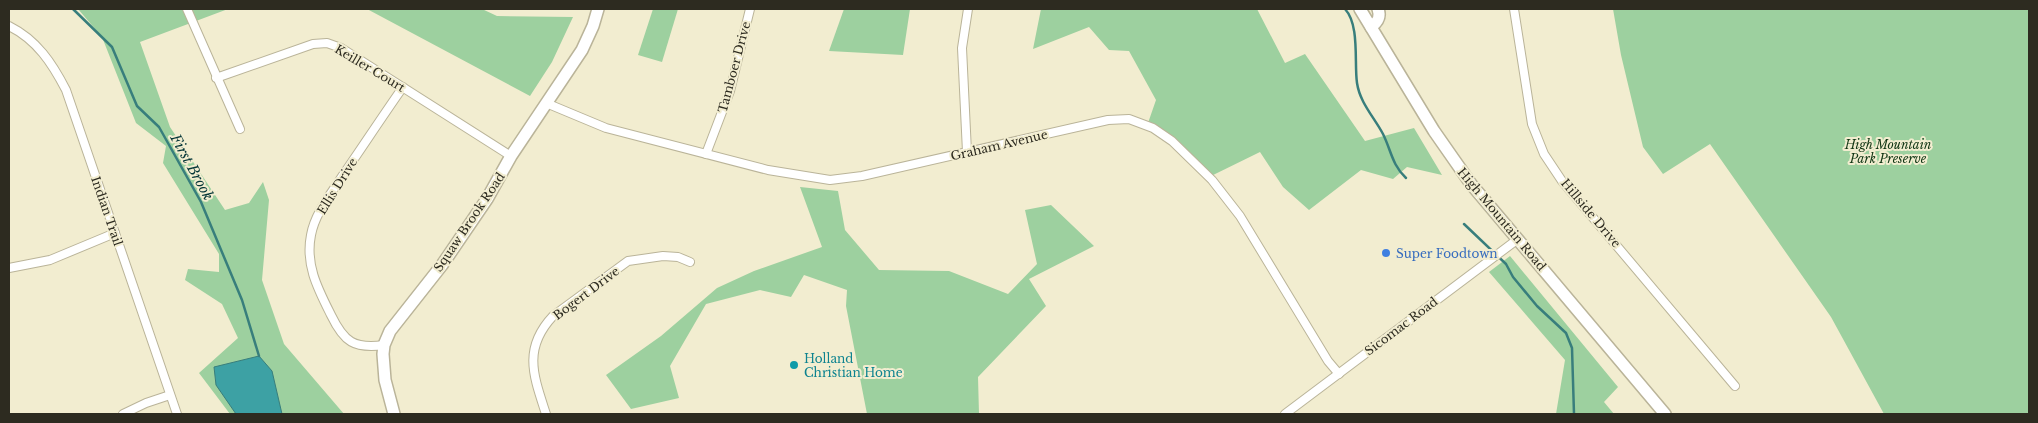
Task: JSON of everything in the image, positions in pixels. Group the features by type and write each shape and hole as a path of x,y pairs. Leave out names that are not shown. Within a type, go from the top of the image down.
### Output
{"main road":[{"name":"Squaw Brook Road","path":"394,414 385,380 384,345 395,322 442,265 478,212 511,156 582,50 593,26 598,9"},
{"name":"High Mountain Road","path":"1360,9 1453,160 1665,414"},
{"path":"1371,27 1377,22 1380,14 1378,9"}],"street":[{"path":"187,9 240,129"},
{"name":"Tamboer Drive","path":"706,154 730,91 750,9"},
{"path":"967,152 962,48 968,9"},
{"name":"Hillside Drive","path":"1514,9 1532,124 1544,154 1562,180 1735,386"},
{"name":"Indian Trail","path":"9,26 33,42 45,54 62,82 177,414"},
{"name":"Keiller Court","path":"216,78 313,44 327,43 341,48 511,156"},
{"name":"Ellis Drive","path":"384,345 366,347 359,345 340,332 313,277 310,245 311,234 324,205 403,88"},
{"name":"Graham Avenue","path":"546,103 606,128 768,170 820,179 839,180 1108,120 1129,119 1153,128 1172,141 1212,180 1240,216 1328,361 1339,374"},
{"path":"9,268 50,260 115,233"},
{"name":"Sicomac Road","path":"1286,414 1518,239"},
{"name":"Bogert Drive","path":"546,414 533,374 532,363 535,344 539,332 545,324 553,316 628,261 663,256 678,257 690,262"},
{"path":"123,414 146,403 170,395"}],"green space":[{"path":"78,9 228,9 140,42 170,127 225,210 249,203 263,182 269,200 262,280 284,344 344,414 230,414 199,373 238,338 222,304 185,280 188,269 219,272 219,254 163,163 166,146 136,123 102,37"},
{"path":"367,9 482,9 497,16 573,17 552,62 530,96"},
{"path":"653,9 678,9 662,62 638,55"},
{"path":"844,9 910,9 903,55 829,51"},
{"path":"1041,9 1257,9 1285,63 1305,54 1365,141 1414,128 1442,175 1407,167 1393,179 1361,170 1309,210 1283,187 1260,152 1207,178 1148,123 1156,100 1129,51 1109,50 1089,27 1033,49"},
{"name":"High Mountain Park Preserve","path":"1613,9 2029,9 2029,414 1884,414 1831,317 1710,144 1663,174 1643,147 1621,55"},
{"path":"800,187 838,191 845,230 879,270 949,271 1008,294 1037,264 1025,210 1051,205 1094,246 1029,279 1046,306 978,377 979,414 867,414 846,306 847,290 804,275 791,297 760,290 706,304 670,366 679,398 631,409 606,375 661,336 717,288 754,271 822,247"},
{"path":"1510,256 1618,387 1604,402 1614,414 1556,414 1565,360 1489,272"}],"water":[{"path":"259,356 272,371 282,414 236,414 216,385 214,367"}],"waterway":[{"name":"First Brook","path":"73,9 112,47 137,106 159,127 201,202 242,300 259,356"},
{"path":"1345,9 1350,16 1355,34 1356,75 1359,90 1364,103 1383,134 1395,163 1406,178"},
{"path":"1464,224 1506,264 1513,277 1537,306 1566,333 1572,348 1574,414"}],"place":[{"name":"Super Foodtown","path":"1386,253"},
{"name":"Holland Christian Home","path":"794,365"}]}
